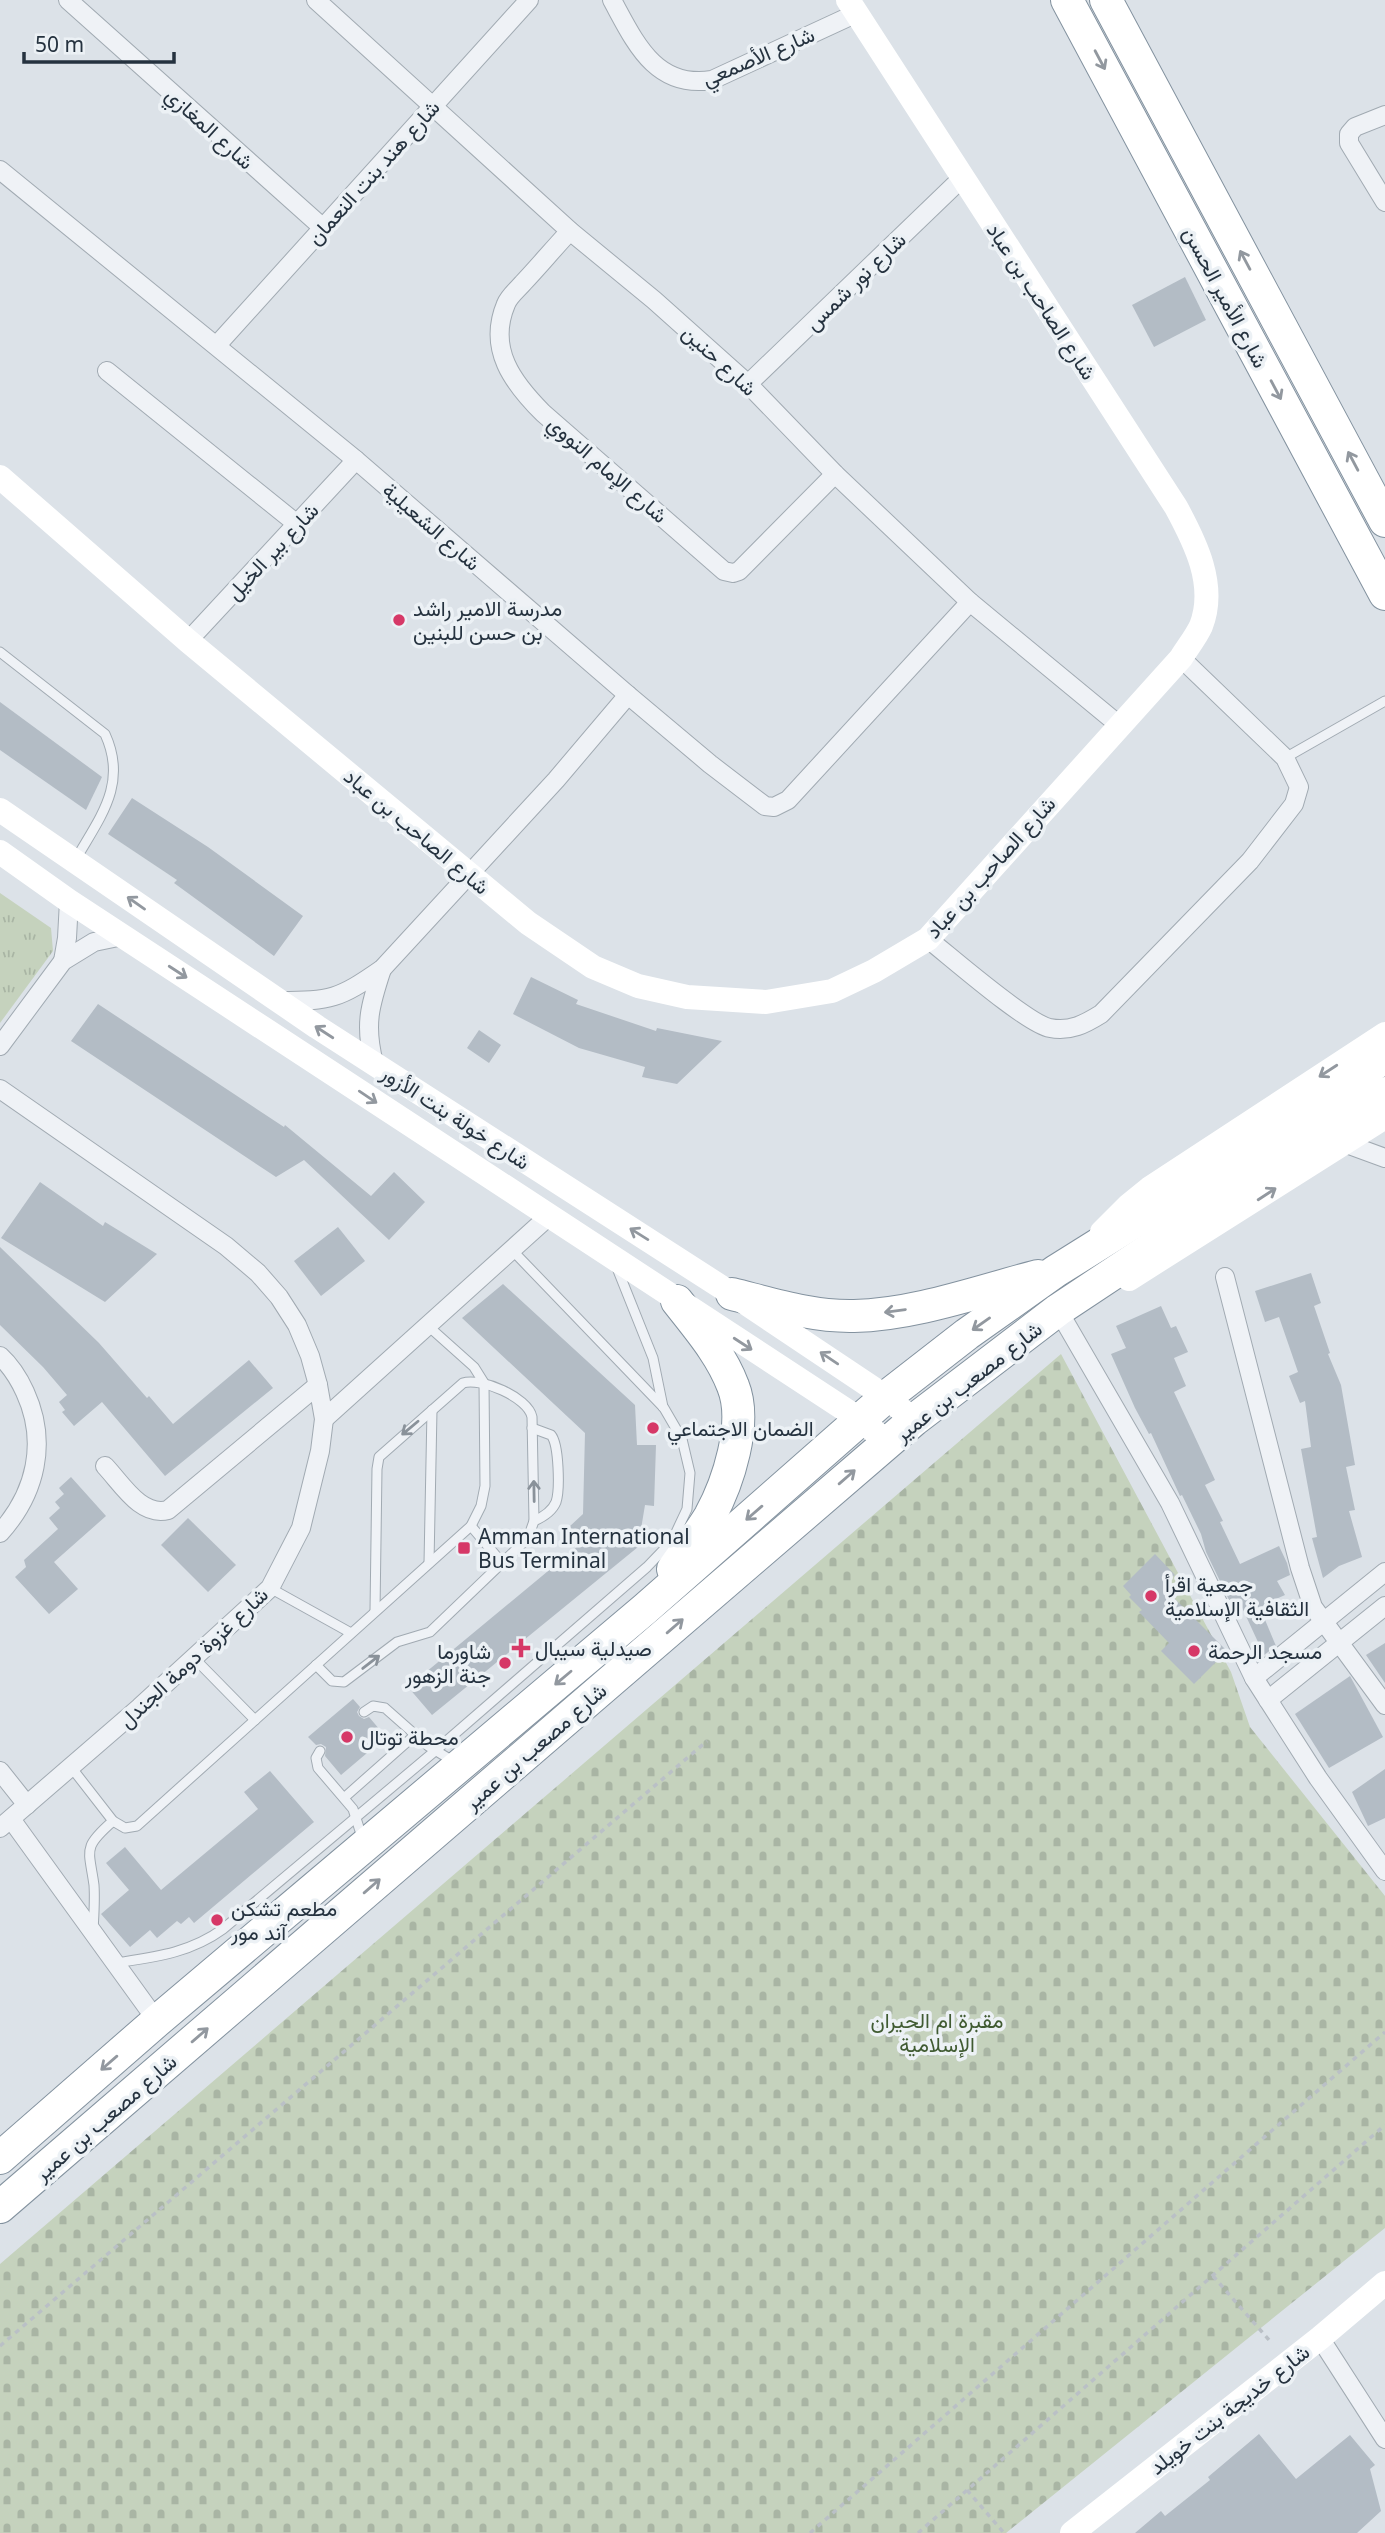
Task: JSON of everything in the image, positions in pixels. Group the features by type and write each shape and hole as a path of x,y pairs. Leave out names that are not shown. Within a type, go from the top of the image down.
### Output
{"highway":[{"name":"شارع الأمير الحسن","path":"1067,0 1385,594"},
{"name":"شارع الأمير الحسن","path":"1106,0 1385,521"},
{"name":"شارع مصعب بن عمير","path":"0,2158 363,1847 448,1758 645,1609 886,1397 967,1334 1065,1266 1385,1057"},
{"name":"شارع مصعب بن عمير","path":"0,2207 914,1420 1069,1303 1385,1093"},
{"path":"733,1294 801,1311 854,1317 913,1308 1065,1266"},
{"path":"645,1609 710,1515 736,1451 739,1419 735,1390 721,1360 677,1301"}],"street":[{"name":"شارع المغازي","path":"68,0 322,227"},
{"name":"شارع حنين","path":"316,0 570,231 654,300 748,384 835,474 970,602 1119,725"},
{"name":"شارع هند بنت النعمان","path":"217,345 529,0"},
{"name":"شارع الأصمعي","path":"612,0 648,60 670,76 693,83 712,80 852,7"},
{"name":"شارع الصاحب بن عباد","path":"0,477 188,641 467,874 528,923 593,967 638,986 687,997 766,1002 832,991 874,971 928,939 1181,658 1201,625 1207,596 1203,568 1194,541 1176,507 852,7"},
{"path":"1385,115 1355,127 1349,134 1349,143 1385,202"},
{"name":"شارع الشعيلية","path":"0,170 356,460 628,695 753,799 765,806 774,807 788,800 970,602"},
{"name":"شارع نور شمس","path":"748,384 962,178"},
{"name":"شارع الإمام النووي","path":"570,231 507,302 501,322 501,343 507,370 522,392 543,413 724,571 733,573 835,474"},
{"path":"107,372 297,524"},
{"name":"شارع بير الخيل","path":"188,641 356,460"},
{"path":"928,939 1020,1011 1049,1028 1070,1029 1101,1014 1250,861 1294,804 1299,787 1285,758 1181,658"},
{"path":"279,1001 338,997 382,969 556,780 628,695"},
{"name":"شارع خولة بنت الأزور","path":"0,810 279,1001 733,1294 886,1397 914,1420"},
{"name":"شارع خولة بنت الأزور","path":"0,852 69,901 548,1217 861,1420 888,1443"},
{"path":"63,961 69,901"},
{"path":"0,1046 63,961 94,942 123,936"},
{"path":"374,1063 368,1039 368,1016 382,969"},
{"name":"شارع مصعب بن عمير","path":"1065,1266 1150,1188 1385,1034"},
{"name":"شارع غزوة دومة الجندل","path":"0,1089 226,1246 258,1273 279,1297 297,1325 310,1356 324,1419 302,1528 270,1588 6,1823"},
{"name":"شارع مصعب بن عمير","path":"1069,1303 1143,1272 1385,1117"},
{"path":"1344,1143 1385,1158"},
{"path":"324,1419 548,1217"},
{"path":"1225,1277 1313,1606 1385,1705"},
{"path":"1069,1303 1254,1678 1318,1777 1385,1871"},
{"path":"0,1356 19,1379 32,1407 37,1433 37,1459 26,1496 0,1533"},
{"path":"106,1466 143,1506 155,1511 168,1510 318,1385"},
{"path":"1254,1678 1385,1572"},
{"path":"1268,1700 1385,1606"},
{"path":"0,1771 27,1805"},
{"path":"6,1823 93,1932 157,2021"},
{"name":"شارع خديجة بنت خويلد","path":"1072,2533 1320,2338 1385,2283"},
{"path":"1320,2338 1385,2440"}],"lane":[{"path":"0,652 105,734 112,749 115,773 109,802 75,860"},
{"path":"1285,758 1385,701"},
{"path":"116,1963 182,1951 210,1938 357,1816 448,1758 672,1541 687,1509 690,1473 682,1439 664,1408 512,1250"},
{"path":"614,1260 653,1358 664,1408"},
{"path":"71,1767 113,1821 125,1828 137,1826 471,1526 481,1506 485,1486 484,1383 474,1367 427,1325"},
{"path":"316,1665 332,1681 344,1682 397,1642 430,1632 528,1538 534,1521 533,1428 531,1410 527,1405 477,1380 463,1383 384,1450 377,1463 375,1611"},
{"path":"429,1563 432,1410"},
{"path":"533,1428 551,1435 557,1446 555,1503 548,1512 534,1521"},
{"path":"471,1526 502,1564"},
{"path":"270,1588 351,1633"},
{"path":"194,1658 255,1720"},
{"path":"364,1712 373,1706 385,1708 415,1735 448,1758"},
{"path":"345,1797 415,1735"},
{"path":"320,1751 316,1758 318,1768 345,1797 357,1816 363,1847"},
{"path":"93,1932 94,1888 88,1856 93,1839 113,1821"}],"path":[{"path":"0,2346 707,1741"},
{"path":"810,2533 1385,2032"},
{"path":"918,2533 1385,2125"},
{"path":"1212,2276 1269,2340"},
{"path":"967,2490 1004,2533"}],"green space":[{"path":"0,893 51,928 53,951 0,1023"},
{"name":"مقبرة ام الحيران الإسلامية","path":"1061,1354 1231,1672 1250,1727 1385,1896 1385,2228 1006,2533 0,2533 0,2264"}],"building":[{"path":"1185,277 1206,320 1154,347 1132,305"},
{"path":"0,702 102,777 86,810 0,750"},
{"path":"132,798 208,847 303,916 274,956 174,883 177,880 108,834"},
{"path":"531,977 578,1000 576,1004 656,1031 657,1028 722,1041 677,1084 642,1077 645,1067 579,1048 513,1014"},
{"path":"98,1004 284,1127 285,1125 371,1196 394,1172 425,1202 389,1240 304,1160 276,1177 71,1041"},
{"path":"479,1030 501,1045 489,1063 467,1048"},
{"path":"40,1182 103,1226 105,1222 157,1254 105,1302 1,1238"},
{"path":"338,1227 365,1261 321,1296 294,1261"},
{"path":"0,1247 99,1343 173,1424 249,1360 273,1388 165,1476 102,1402 74,1426 62,1412 65,1410 59,1402 67,1395 0,1325"},
{"path":"1311,1273 1321,1303 1314,1306 1330,1353 1328,1354 1341,1385 1355,1465 1346,1467 1355,1510 1349,1511 1362,1557 1339,1566 1323,1578 1312,1538 1317,1537 1301,1449 1311,1447 1305,1401 1300,1403 1289,1376 1298,1372 1279,1317 1265,1322 1255,1291"},
{"path":"503,1284 635,1405 637,1445 656,1445 654,1506 645,1505 638,1547 432,1715 408,1687 583,1542 569,1527 583,1514 585,1433 462,1318"},
{"path":"1161,1306 1171,1328 1176,1326 1188,1352 1174,1358 1186,1386 1174,1392 1215,1480 1205,1485 1240,1564 1279,1546 1287,1563 1290,1575 1277,1581 1285,1595 1276,1599 1279,1607 1263,1615 1276,1646 1264,1655 1239,1601 1231,1604 1206,1552 1201,1534 1151,1433 1149,1434 1135,1408 1111,1354 1126,1348 1116,1326"},
{"path":"71,1477 106,1516 54,1562 78,1589 49,1614 15,1577 26,1567 24,1560 58,1529 49,1518 60,1508 55,1502 64,1494 59,1488"},
{"path":"188,1518 236,1565 208,1592 161,1545"},
{"path":"1155,1554 1175,1575 1167,1581 1176,1590 1171,1595 1227,1651 1194,1684 1161,1651 1169,1643 1139,1612 1142,1610 1129,1597 1131,1595 1123,1586"},
{"path":"1385,1643 1385,1683 1366,1655"},
{"path":"1350,1676 1383,1737 1329,1768 1295,1714"},
{"name":"محطة توتال","path":"353,1699 360,1707 357,1712 359,1716 364,1719 369,1717 386,1737 341,1775 325,1756 326,1747 316,1745 308,1737"},
{"path":"1385,1769 1385,1818 1368,1826 1352,1792"},
{"path":"270,1771 314,1822 194,1923 189,1917 181,1924 177,1921 157,1938 150,1930 130,1947 101,1914 129,1890 106,1863 125,1847 161,1890 258,1809 244,1792"},
{"path":"1259,2434 1296,2479 1350,2435 1375,2465 1370,2469 1381,2511 1357,2533 1135,2533 1161,2511 1165,2516 1210,2480 1208,2477"}],"place":[{"name":"مدرسة الامير راشد بن حسن للبنين","path":"399,620"},
{"name":"الضمان الاجتماعي","path":"653,1428"},
{"name":"Amman International Bus Terminal","path":"464,1548"},
{"name":"جمعية اقرأ الثقافية الإسلامية","path":"1151,1596"},
{"name":"صيدلية سيبال","path":"521,1648"},
{"name":"مسجد الرحمة","path":"1194,1651"},
{"name":"شاورما جنة الزهور","path":"505,1663"},
{"name":"محطة توتال","path":"347,1737"},
{"name":"مطعم تشكن آند مور","path":"217,1920"}]}
